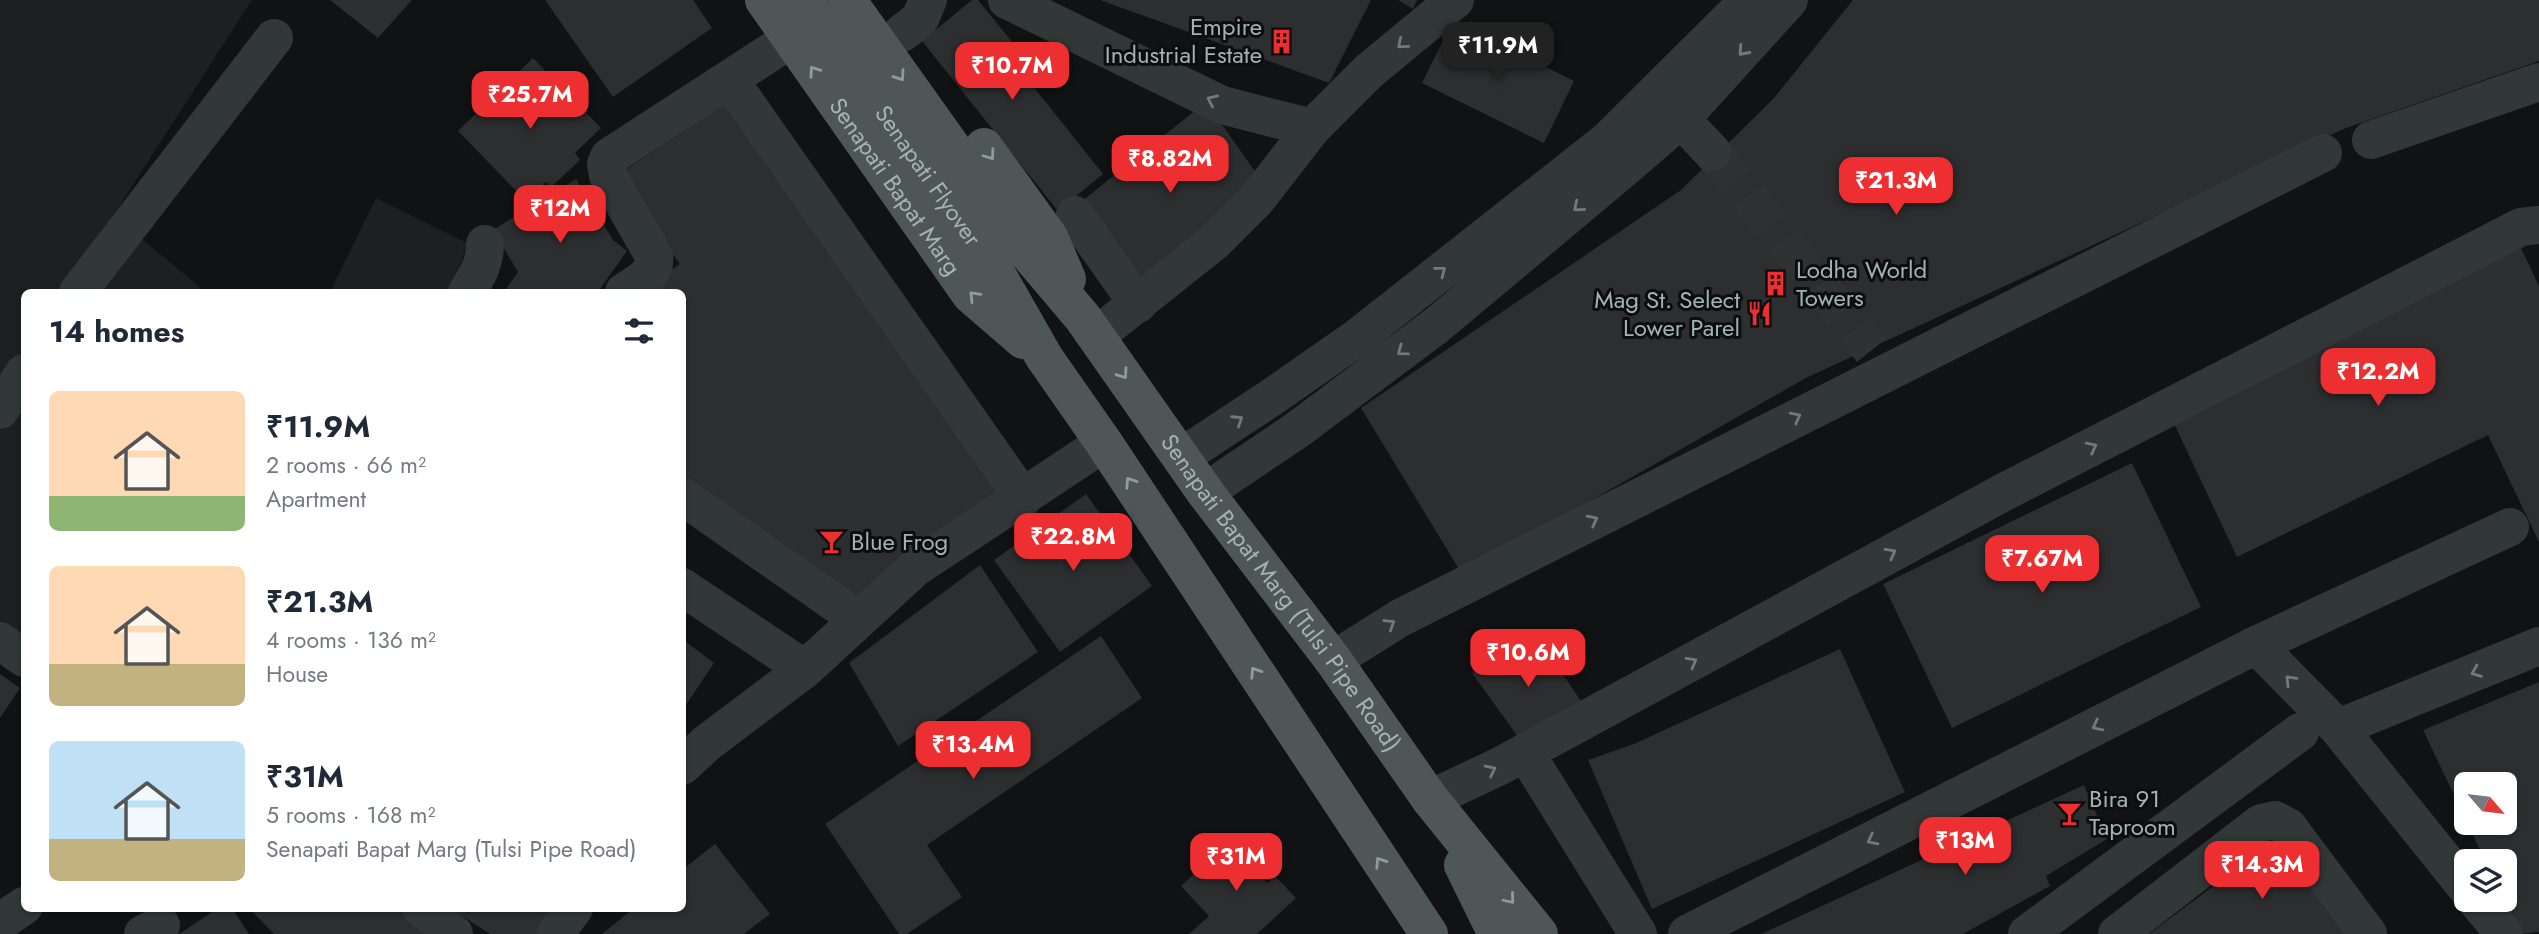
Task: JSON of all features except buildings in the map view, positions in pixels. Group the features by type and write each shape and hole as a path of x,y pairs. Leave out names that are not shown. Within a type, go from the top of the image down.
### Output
{"main road":[{"name":"Senapati Bapat Marg","path":"764,0 971,295 1044,358"},
{"name":"Senapati Flyover","path":"804,0 995,271 1044,358"},
{"name":"Senapati Flyover","path":"847,0 1023,247 1090,327"},
{"path":"879,0 1049,237 1090,327"},
{"name":"Senapati Bapat Marg (Tulsi Pipe Road)","path":"1090,327 1205,492 1332,660 1430,799 1539,934"},
{"path":"1044,358 1104,443 1423,926 1453,934"},
{"path":"1430,799 1496,929"}],"street":[{"path":"902,33 920,19 928,0"},
{"path":"1007,0 1222,105 1312,128"},
{"path":"1090,327 1138,304 1214,242 1256,200 1312,128 1369,71 1455,0"},
{"path":"1669,107 1749,0"},
{"path":"1205,492 1297,430 1437,324 1618,153 1788,0"},
{"path":"80,289 274,38"},
{"path":"628,289 651,273 656,266 654,256 608,176 606,164 609,157 791,40"},
{"path":"729,79 1023,498"},
{"path":"2371,140 2539,82"},
{"path":"1669,107 1712,152"},
{"path":"1181,457 1275,395 1618,153"},
{"path":"1332,660 1399,618 1880,360 2323,153"},
{"path":"1075,215 1138,304"},
{"path":"1430,799 1525,752 2029,479 2521,227 2539,225"},
{"path":"469,289 481,269 485,244"},
{"path":"0,410 21,378"},
{"path":"1275,395 1297,430"},
{"path":"686,762 707,743 805,669 915,568 1104,443"},
{"path":"686,499 858,619"},
{"path":"1687,934 2256,645 2510,527"},
{"path":"686,590 805,669"},
{"path":"0,641 21,657"},
{"path":"2256,645 2338,729 2454,872"},
{"path":"2338,729 2539,646"},
{"path":"2027,934 2300,732"},
{"path":"1525,752 1639,934"},
{"path":"2117,934 2261,823 2275,820 2288,827 2368,934"},
{"path":"0,922 21,908"},
{"path":"426,912 454,934"},
{"path":"555,934 571,912"},
{"path":"2486,912 2504,934"}],"shaded area":[{"path":"0,0 252,0 66,289 21,289 21,358 0,391"},
{"path":"376,198 467,243 453,289 331,289"},
{"path":"137,235 202,289 99,289"},
{"path":"21,400 21,637 0,623 0,431"}],"tunnel":[{"path":"1712,152 1872,350"}],"place":[{"name":"Empire Industrial Estate","path":"1282,41"},
{"name":"Lodha World Towers","path":"1776,284"},
{"name":"Mag St. Select Lower Parel","path":"1760,314"},
{"name":"Blue Frog","path":"831,542"},
{"name":"Bira 91 Taproom","path":"2069,813"}]}
